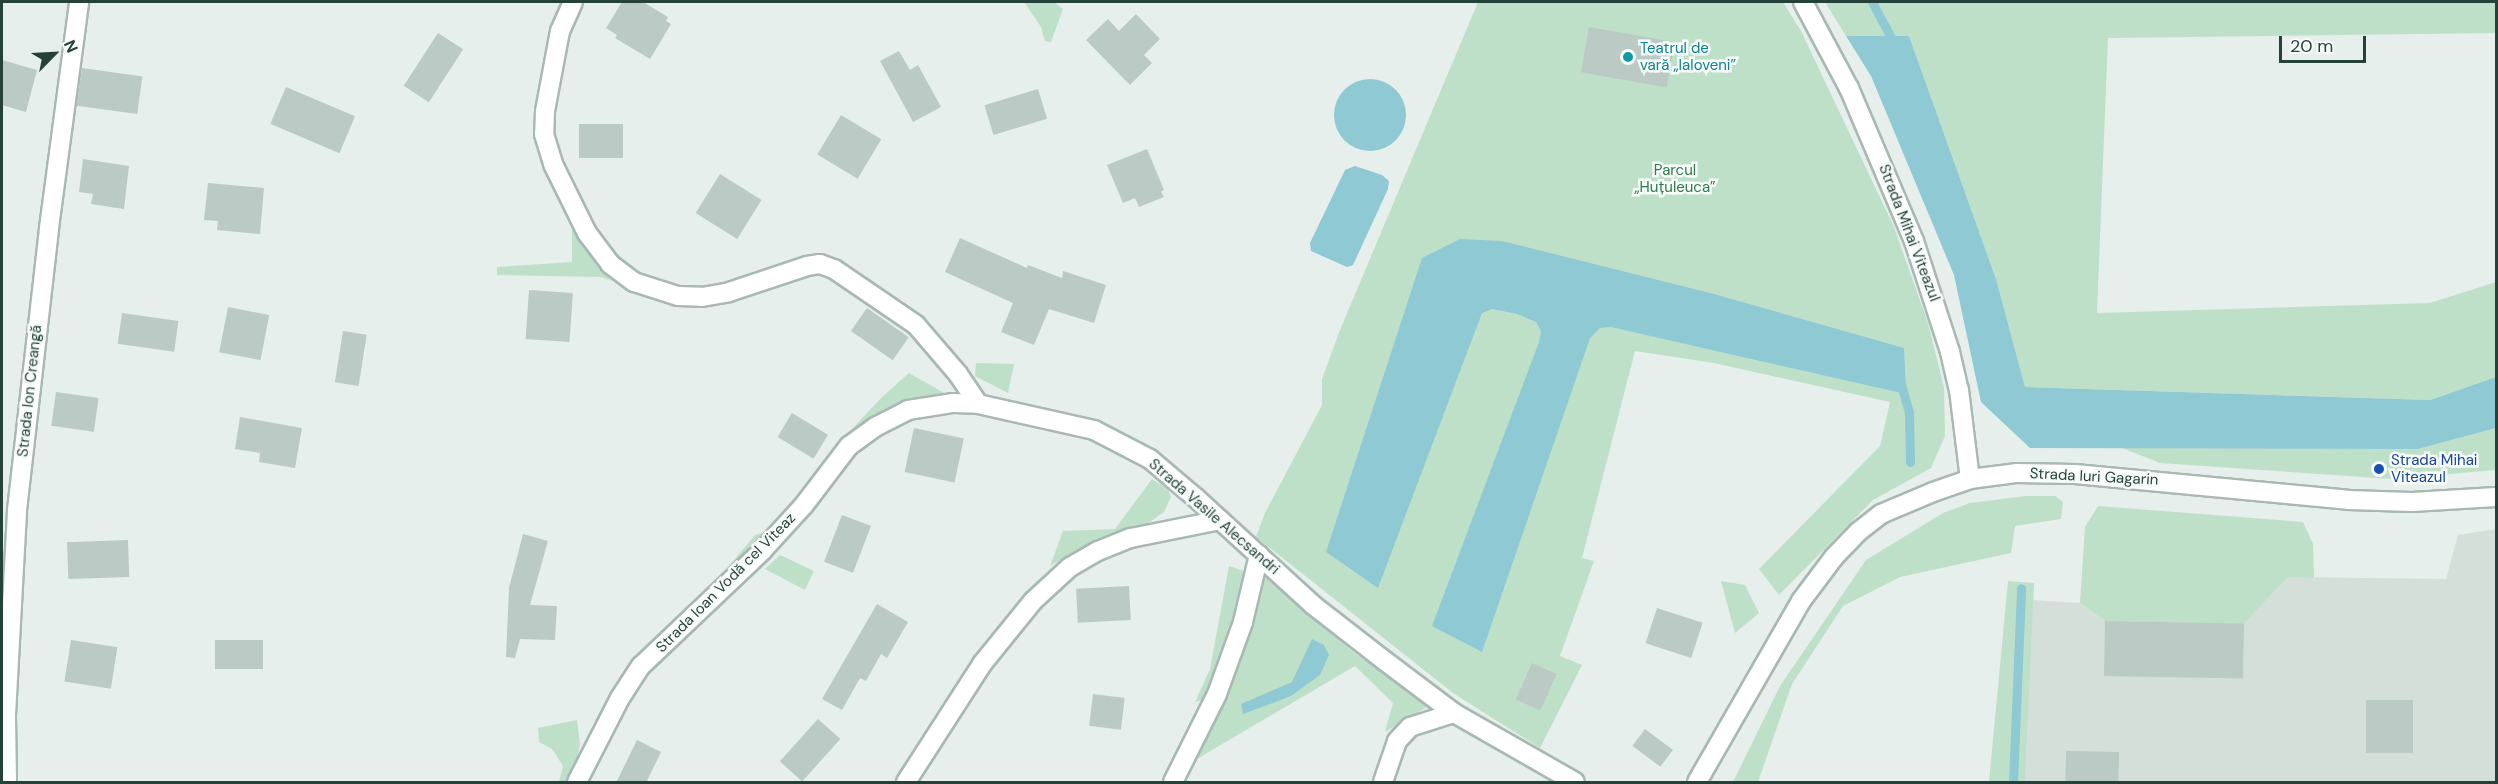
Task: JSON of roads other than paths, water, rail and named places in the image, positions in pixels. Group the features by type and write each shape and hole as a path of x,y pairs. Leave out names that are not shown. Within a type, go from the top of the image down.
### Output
{"street":[{"name":"Strada Ion Creangă","path":"7,783 6,715 17,510 49,228 79,2"},
{"path":"573,2 560,31 546,102 544,134 553,164 587,233 610,264 634,282 658,292 690,297 729,292 807,266 820,264 834,269 916,325 958,374 978,404"},
{"name":"Strada Mihai Viteazul","path":"1803,2 1849,88 1882,161 1930,286 1959,390 1970,479"},
{"name":"Strada Ioan Vodă cel Viteaz","path":"577,783 620,698 641,666 762,552 804,505 849,446 875,427 908,410 954,403 978,404"},
{"name":"Strada Vasile Alecsandri","path":"978,404 1094,430 1150,459 1260,555 1313,605 1454,713 1575,783"},
{"name":"Strada Iuri Gagarin","path":"1697,783 1801,601 1834,557 1858,532 1881,514 1970,479 2016,473 2075,474 2348,500 2412,502 2496,497"},
{"path":"906,783 982,664 1033,601 1070,567 1098,550 1131,538 1220,520"},
{"path":"1173,783 1217,694 1243,622 1260,555"},
{"path":"1383,783 1397,741 1410,727 1454,713"}],"water":[{"path":"1846,36 1909,36 1996,279 2025,387 2430,400 2496,377 2496,428 2418,449 2030,448 1981,402 1954,275 1871,76"},
{"path":"1370,79 1390,85 1400,95 1406,115 1400,135 1390,145 1370,151 1350,145 1340,135 1334,115 1340,95 1350,85"},
{"path":"1355,166 1382,175 1389,181 1388,189 1353,265 1347,267 1311,251 1310,243 1345,170"},
{"path":"1460,239 1502,241 1714,294 1904,348 1906,394 1611,327 1600,328 1590,338 1482,652 1432,626 1539,342 1541,331 1536,322 1517,314 1492,309 1482,313 1378,588 1326,552 1422,258"},
{"path":"1312,639 1324,645 1329,655 1320,675 1291,696 1243,714 1241,704 1292,682"}],"waterway":[{"path":"1872,2 1895,45"},
{"path":"1900,381 1909,413 1910,462"},
{"path":"2013,782 2021,588"}],"place":[{"name":"Teatrul de vară „Ialoveni”","path":"1628,57"},
{"name":"Strada Mihai Viteazul","path":"2379,469"}],"park label":[{"name":"Parcul „Huțuleuca”","path":"1675,178"}]}
